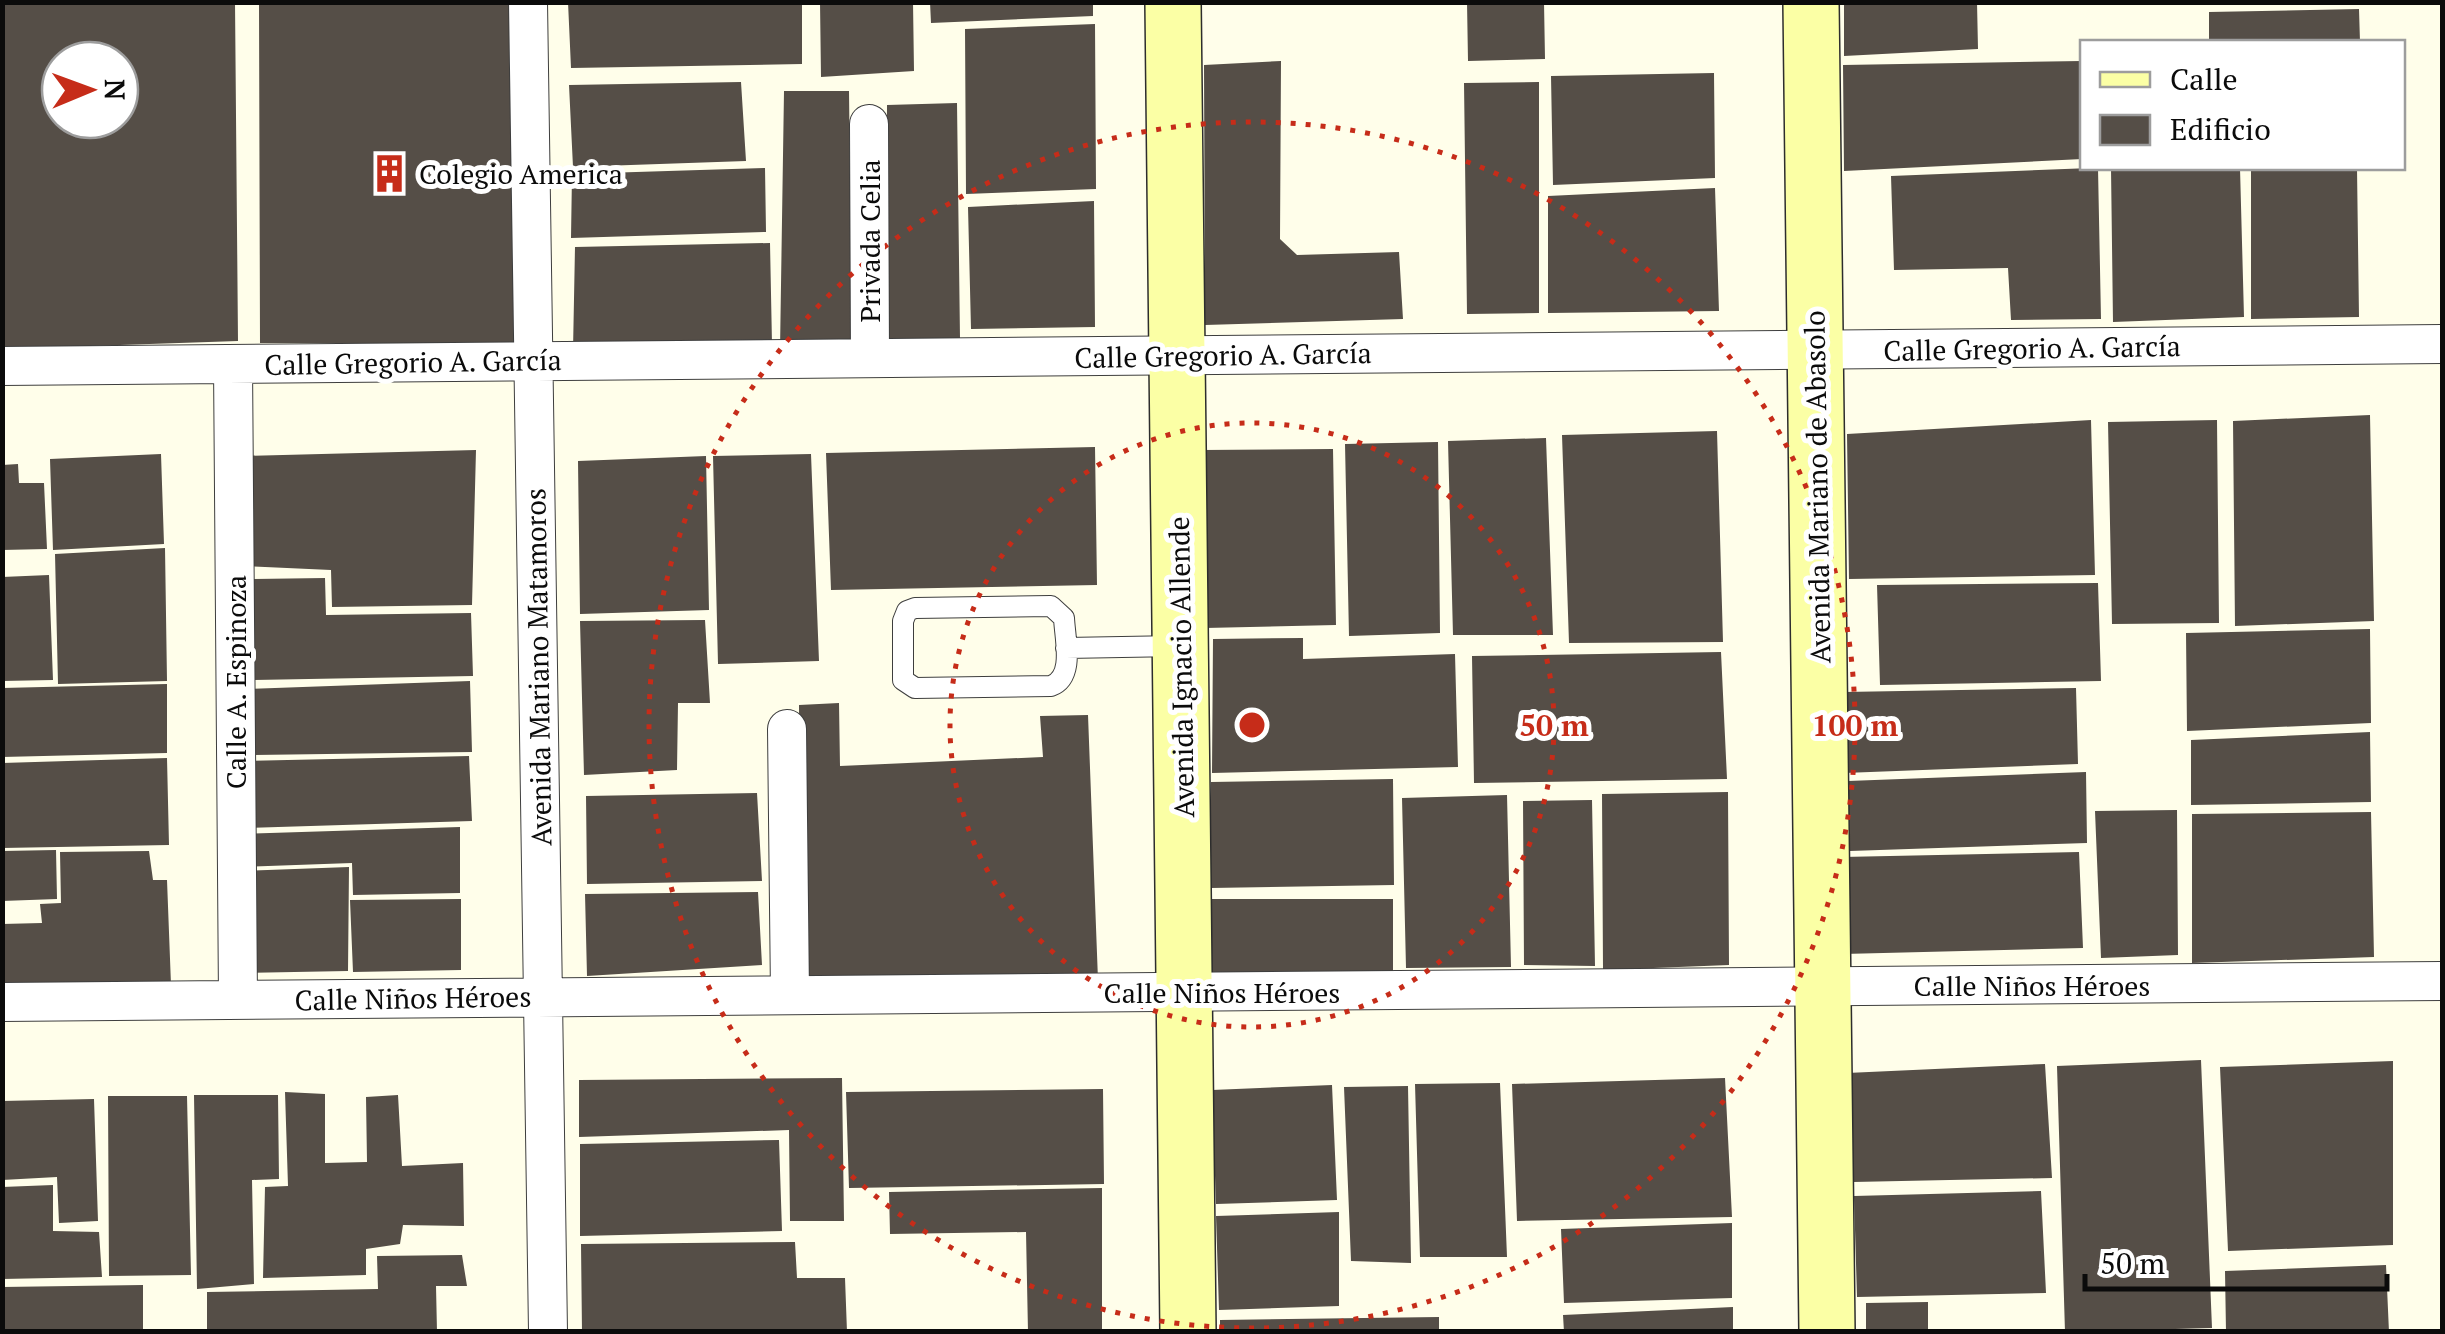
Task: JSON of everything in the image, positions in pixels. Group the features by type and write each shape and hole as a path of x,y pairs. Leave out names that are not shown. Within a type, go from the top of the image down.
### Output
{"street":[{"name":"Avenida Mariano Matamoros","path":"528,2 548,1332"},
{"name":"Avenida Ignacio Allende","path":"1174,2 1188,1332"},
{"name":"Avenida Mariano de Abasolo","path":"1811,2 1827,1332"},
{"name":"Privada Celia","path":"868,124 870,358"},
{"name":"Calle Gregorio A. García","path":"2,366 2442,344"},
{"name":"Calle A. Espinoza","path":"233,364 238,1000"},
{"path":"787,728 790,995"},
{"name":"Calle Niños Héroes","path":"2,1002 2442,981"}],"lane":[{"path":"1051,606 1064,618 1066,648 1066,674 1060,683 1051,686 915,688 903,680 903,621 907,611 915,608 1051,606"},
{"path":"1066,648 1180,646"}],"building":[{"path":"2,2 235,2 238,341 2,349"},
{"name":"Colegio America","path":"259,2 518,2 519,343 260,343"},
{"path":"568,2 802,2 802,64 571,68"},
{"path":"820,2 913,2 914,71 821,77"},
{"path":"930,2 1093,2 1093,16 931,23"},
{"path":"1467,2 1544,2 1545,59 1468,61"},
{"path":"1844,2 1977,2 1978,49 1844,56"},
{"path":"2359,9 2360,40 2209,40 2209,12"},
{"path":"1095,24 1096,189 966,194 965,29"},
{"path":"1281,61 1280,239 1297,255 1399,252 1403,319 1205,325 1204,65"},
{"path":"2080,61 2080,159 1844,171 1843,65"},
{"path":"1714,73 1715,178 1553,185 1551,76"},
{"path":"741,82 746,161 573,167 569,85"},
{"path":"1539,82 1539,313 1467,314 1464,83"},
{"path":"784,91 849,91 852,347 780,350"},
{"path":"957,103 960,338 886,339 887,105"},
{"path":"765,168 766,232 571,238 572,174"},
{"path":"2098,170 2101,319 2011,320 2008,268 1894,270 1891,176"},
{"path":"2111,170 2240,170 2244,317 2113,322"},
{"path":"2251,170 2357,170 2359,317 2251,319"},
{"path":"1715,188 1719,311 1548,313 1548,196"},
{"path":"1094,201 1095,327 971,329 968,207"},
{"path":"770,243 772,344 573,351 575,247"},
{"path":"2370,415 2374,621 2235,626 2233,421"},
{"path":"2091,420 2095,575 1849,579 1847,434"},
{"path":"2217,420 2219,623 2112,624 2108,422"},
{"path":"1717,431 1723,642 1569,643 1562,435"},
{"path":"1546,438 1553,635 1453,635 1448,441"},
{"path":"1438,442 1440,633 1349,636 1345,444"},
{"path":"1095,447 1097,585 831,590 826,453"},
{"path":"1333,449 1336,625 1205,628 1203,450"},
{"path":"476,450 472,605 332,607 331,570 244,566 240,456"},
{"path":"161,454 164,544 53,550 50,459"},
{"path":"811,454 819,661 718,664 713,456"},
{"path":"706,456 709,610 580,614 578,461"},
{"path":"18,464 19,483 44,483 47,549 2,550 2,465"},
{"path":"165,548 167,681 58,684 55,554"},
{"path":"49,575 53,680 2,681 2,577"},
{"path":"325,578 326,615 471,613 473,676 250,680 249,579"},
{"path":"2098,583 2101,681 1880,685 1877,585"},
{"path":"705,620 710,703 678,703 677,770 584,775 580,621"},
{"path":"2370,629 2371,723 2187,731 2186,633"},
{"path":"1303,638 1303,659 1455,654 1458,767 1212,773 1213,639"},
{"path":"1721,652 1727,779 1474,783 1472,656"},
{"path":"470,681 472,752 249,755 250,689"},
{"path":"167,684 167,753 2,757 2,688"},
{"path":"2076,688 2078,764 1844,773 1844,692"},
{"path":"839,703 840,766 1043,757 1040,716 1088,715 1098,980 800,987 799,705"},
{"path":"2370,732 2371,802 2191,805 2191,740"},
{"path":"469,756 472,821 249,828 246,761"},
{"path":"167,758 169,845 2,848 2,763"},
{"path":"2086,772 2087,843 1850,851 1848,781"},
{"path":"1393,779 1394,885 1210,888 1211,782"},
{"path":"1728,792 1729,965 1603,970 1602,794"},
{"path":"757,793 762,881 587,884 586,796"},
{"path":"1507,795 1511,967 1406,968 1402,798"},
{"path":"1592,800 1595,966 1524,965 1523,801"},
{"path":"2177,810 2178,955 2101,958 2095,811"},
{"path":"2371,812 2374,957 2192,963 2192,814"},
{"path":"460,827 460,893 353,895 352,863 237,867 237,834"},
{"path":"56,850 57,899 2,901 2,851"},
{"path":"149,851 153,880 167,880 171,985 2,989 2,924 42,923 40,904 61,903 60,852"},
{"path":"2079,852 2083,948 1843,954 1842,857"},
{"path":"349,867 348,971 241,973 239,871"},
{"path":"758,892 762,965 587,976 585,894"},
{"path":"461,899 461,970 353,972 350,900"},
{"path":"1212,899 1393,899 1393,977 1212,981"},
{"path":"2201,1060 2212,1328 2065,1332 2057,1066"},
{"path":"2393,1061 2393,1245 2228,1251 2220,1067"},
{"path":"2045,1064 2052,1178 1853,1182 1847,1073"},
{"path":"842,1078 844,1221 790,1221 789,1130 579,1137 579,1080"},
{"path":"1725,1078 1732,1217 1517,1221 1512,1084"},
{"path":"1500,1083 1507,1257 1420,1257 1415,1084"},
{"path":"1332,1085 1337,1200 1216,1204 1212,1090"},
{"path":"1408,1086 1411,1263 1351,1261 1344,1087"},
{"path":"1103,1089 1104,1184 849,1188 846,1092"},
{"path":"285,1092 325,1094 325,1163 367,1162 366,1097 398,1095 402,1166 463,1163 464,1226 403,1225 400,1244 366,1249 366,1275 263,1278 265,1187 288,1186"},
{"path":"194,1095 278,1095 279,1179 252,1180 254,1284 197,1289"},
{"path":"108,1096 187,1096 191,1275 109,1276"},
{"path":"94,1099 98,1221 59,1223 57,1177 2,1180 2,1101"},
{"path":"779,1140 782,1231 580,1236 580,1144"},
{"path":"53,1185 53,1231 99,1232 102,1277 2,1279 2,1187"},
{"path":"1102,1188 1102,1332 1028,1332 1026,1232 890,1234 889,1192"},
{"path":"2041,1191 2046,1293 1857,1297 1854,1196"},
{"path":"1339,1212 1339,1306 1219,1310 1216,1216"},
{"path":"1732,1223 1732,1298 1564,1303 1561,1229"},
{"path":"795,1242 797,1278 845,1278 847,1332 582,1332 581,1244"},
{"path":"462,1255 467,1286 436,1286 437,1332 207,1332 207,1292 378,1289 377,1256"},
{"path":"2386,1265 2389,1332 2226,1332 2225,1271"},
{"path":"143,1285 143,1332 2,1332 2,1287"},
{"path":"1928,1302 1928,1332 1866,1332 1866,1303"},
{"path":"1733,1307 1733,1332 1564,1332 1563,1315"},
{"path":"1439,1317 1439,1332 1220,1332 1220,1320"}],"place":[{"name":"Colegio America","path":"389,173"}]}
